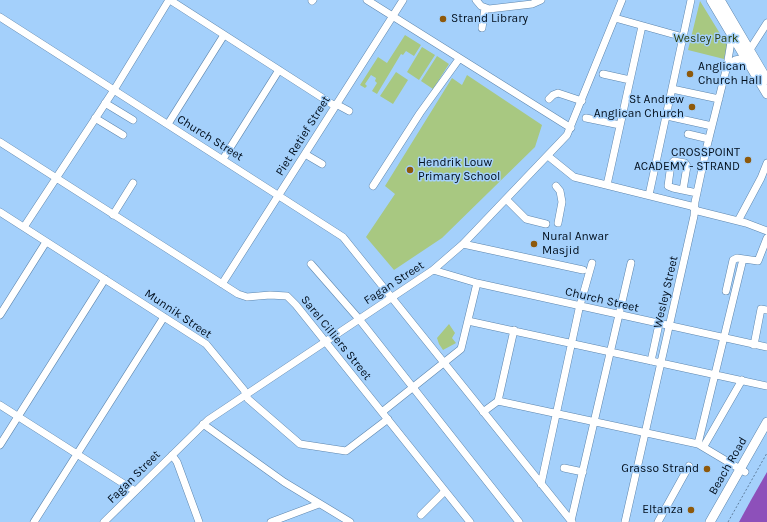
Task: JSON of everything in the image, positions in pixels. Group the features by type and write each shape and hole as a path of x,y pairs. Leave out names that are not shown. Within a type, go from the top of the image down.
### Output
{"main road":[{"path":"711,0 767,94"},
{"path":"720,0 767,80"},
{"name":"Beach Road","path":"716,522 767,422"},
{"name":"Beach Road","path":"710,522 767,432"}],"street":[{"path":"24,227 114,90 169,0 279,70 349,112"},
{"path":"367,0 571,128"},
{"name":"Piet Retief Street","path":"222,284 403,0"},
{"path":"476,0 485,8 532,4 541,0"},
{"name":"Fagan Street","path":"104,522 204,424 433,270 463,244 567,135 622,0"},
{"path":"650,195 692,0"},
{"path":"482,28 485,8"},
{"name":"Church Street","path":"0,17 343,237 571,522"},
{"path":"615,18 684,37"},
{"path":"749,51 767,23"},
{"path":"607,185 642,26"},
{"path":"168,124 224,35"},
{"name":"Wesley Street","path":"625,522 709,139 727,66 732,36"},
{"path":"374,186 420,113 459,59"},
{"path":"727,66 735,60 740,59 748,62"},
{"path":"223,159 279,70"},
{"path":"603,74 630,80"},
{"path":"672,89 719,99"},
{"path":"549,99 558,93 582,101"},
{"path":"105,103 133,120"},
{"path":"666,116 712,126"},
{"path":"95,118 123,136"},
{"path":"586,118 620,125"},
{"path":"688,134 709,139"},
{"name":"Sarel Cilliers Street","path":"0,142 243,296 287,296 326,342 470,522"},
{"path":"305,154 322,164"},
{"path":"548,156 574,177 650,195 767,231"},
{"path":"738,221 762,178 767,163"},
{"path":"113,215 133,183"},
{"path":"556,186 560,191 562,202 558,223"},
{"path":"683,190 697,193"},
{"path":"506,199 526,219 546,224"},
{"name":"Munnik Street","path":"0,212 206,344 248,399 300,444 346,450 388,419"},
{"path":"726,291 733,260 743,259 758,261 767,238"},
{"path":"0,315 46,242"},
{"path":"463,244 583,270"},
{"path":"701,445 714,374 725,338 743,259"},
{"path":"541,484 572,343 592,263"},
{"path":"571,522 631,263"},
{"path":"311,264 359,319 519,522"},
{"name":"Church Street","path":"433,270 477,283 767,347"},
{"path":"0,445 105,279"},
{"path":"382,412 462,346 477,283"},
{"path":"754,345 764,310"},
{"path":"34,522 164,317"},
{"path":"468,321 767,386"},
{"path":"651,361 659,324"},
{"path":"483,412 498,401 514,330"},
{"path":"701,445 742,380"},
{"path":"498,401 701,445 742,470"},
{"path":"0,405 135,491"},
{"path":"204,424 284,482 350,522"},
{"path":"172,455 178,462 199,522"},
{"path":"658,522 690,466"},
{"path":"564,468 583,472"},
{"path":"421,514 445,491"},
{"path":"270,522 319,504"}],"path":[{"path":"728,522 767,453"}],"green space":[{"name":"Wesley Park","path":"700,1 727,45 724,59 688,50"},
{"path":"405,35 421,45 414,56 406,51 403,55 401,54 377,94 372,91 377,83 375,81 376,78 371,75 365,84 367,86 365,88 360,85 378,57 387,63"},
{"path":"422,47 435,55 419,80 407,72"},
{"path":"437,56 449,64 433,89 421,81"},
{"path":"396,72 408,80 393,104 380,96"},
{"path":"467,75 542,125 535,147 442,238 394,270 366,237 395,194 385,186 452,78 462,85"},
{"path":"449,324 455,333 452,338 456,343 443,350 437,338"}],"shaded area":[{"path":"767,472 767,522 739,522 751,500"}],"place":[{"name":"Strand Library","path":"443,19"},
{"name":"Anglican Church Hall","path":"690,74"},
{"name":"St Andrew Anglican Church","path":"692,107"},
{"name":"CROSSPOINT ACADEMY - STRAND","path":"748,160"},
{"name":"Hendrik Louw Primary School","path":"410,170"},
{"name":"Nural Anwar Masjid","path":"534,244"},
{"name":"Grasso Strand","path":"707,469"},
{"name":"Eltanza","path":"691,510"}]}
